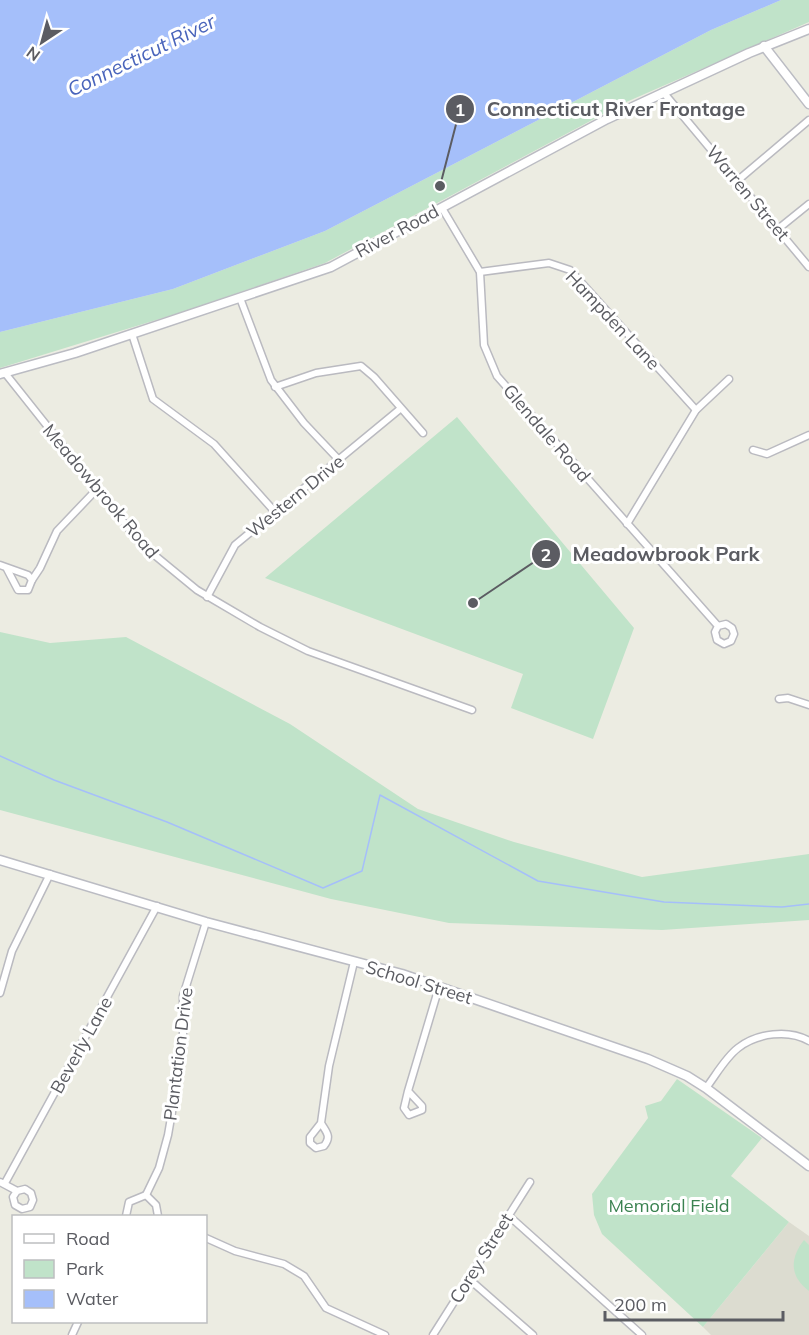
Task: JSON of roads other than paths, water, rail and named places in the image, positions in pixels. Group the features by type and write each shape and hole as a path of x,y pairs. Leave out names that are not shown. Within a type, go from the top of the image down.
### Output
{"street":[{"name":"River Road","path":"2,373 132,334 331,267 607,119 764,46 809,29"},
{"path":"764,46 809,104"},
{"name":"Warren Street","path":"663,92 809,267"},
{"path":"737,181 809,120"},
{"path":"778,229 809,204"},
{"name":"Glendale Road","path":"442,208 480,272 484,345 492,369 507,390 718,626"},
{"name":"Hampden Lane","path":"480,272 549,263 570,270 696,410"},
{"path":"240,298 275,387 304,423 339,460"},
{"path":"132,334 153,399 214,444 275,512"},
{"path":"275,387 316,373 361,366 374,377 423,433"},
{"name":"Meadowbrook Road","path":"2,373 150,553 207,597 272,634 320,657 472,710"},
{"path":"627,525 696,410 729,379"},
{"name":"Western Drive","path":"207,597 233,548 400,409"},
{"path":"753,450 767,454 809,435"},
{"path":"7,569 18,590 28,590 57,531 97,489"},
{"path":"0,565 27,575 32,580"},
{"path":"779,699 788,698 809,705"},
{"name":"School Street","path":"0,860 206,922 439,987 648,1059 687,1076 706,1088 809,1166"},
{"path":"0,993 12,951 50,874"},
{"name":"Beverly Lane","path":"2,1182 157,906"},
{"name":"Plantation Drive","path":"146,1195 159,1168 168,1135 183,1048 183,996 206,922"},
{"path":"321,1124 328,1066 354,962"},
{"path":"408,1091 439,987"},
{"path":"706,1088 739,1047 751,1041 785,1033 809,1041"},
{"path":"2,1182 17,1191"},
{"name":"Corey Street","path":"433,1335 530,1182"},
{"path":"126,1215 129,1202 146,1195 156,1205 158,1215"},
{"path":"508,1215 642,1335"},
{"path":"207,1238 235,1251 284,1264 304,1275 326,1308 385,1335"},
{"path":"469,1279 533,1335"}],"water":[{"name":"Connecticut River","path":"0,0 781,0 711,30 325,231 173,289 0,332"}],"waterway":[{"path":"0,756 54,780 167,822 323,888 362,871 380,795 538,881 664,902 782,907 809,904"}],"place":[{"name":"Connecticut River Frontage","path":"440,186"},
{"name":"Meadowbrook Park","path":"473,603"}],"park label":[{"name":"Memorial Field","path":"669,1205"}]}
